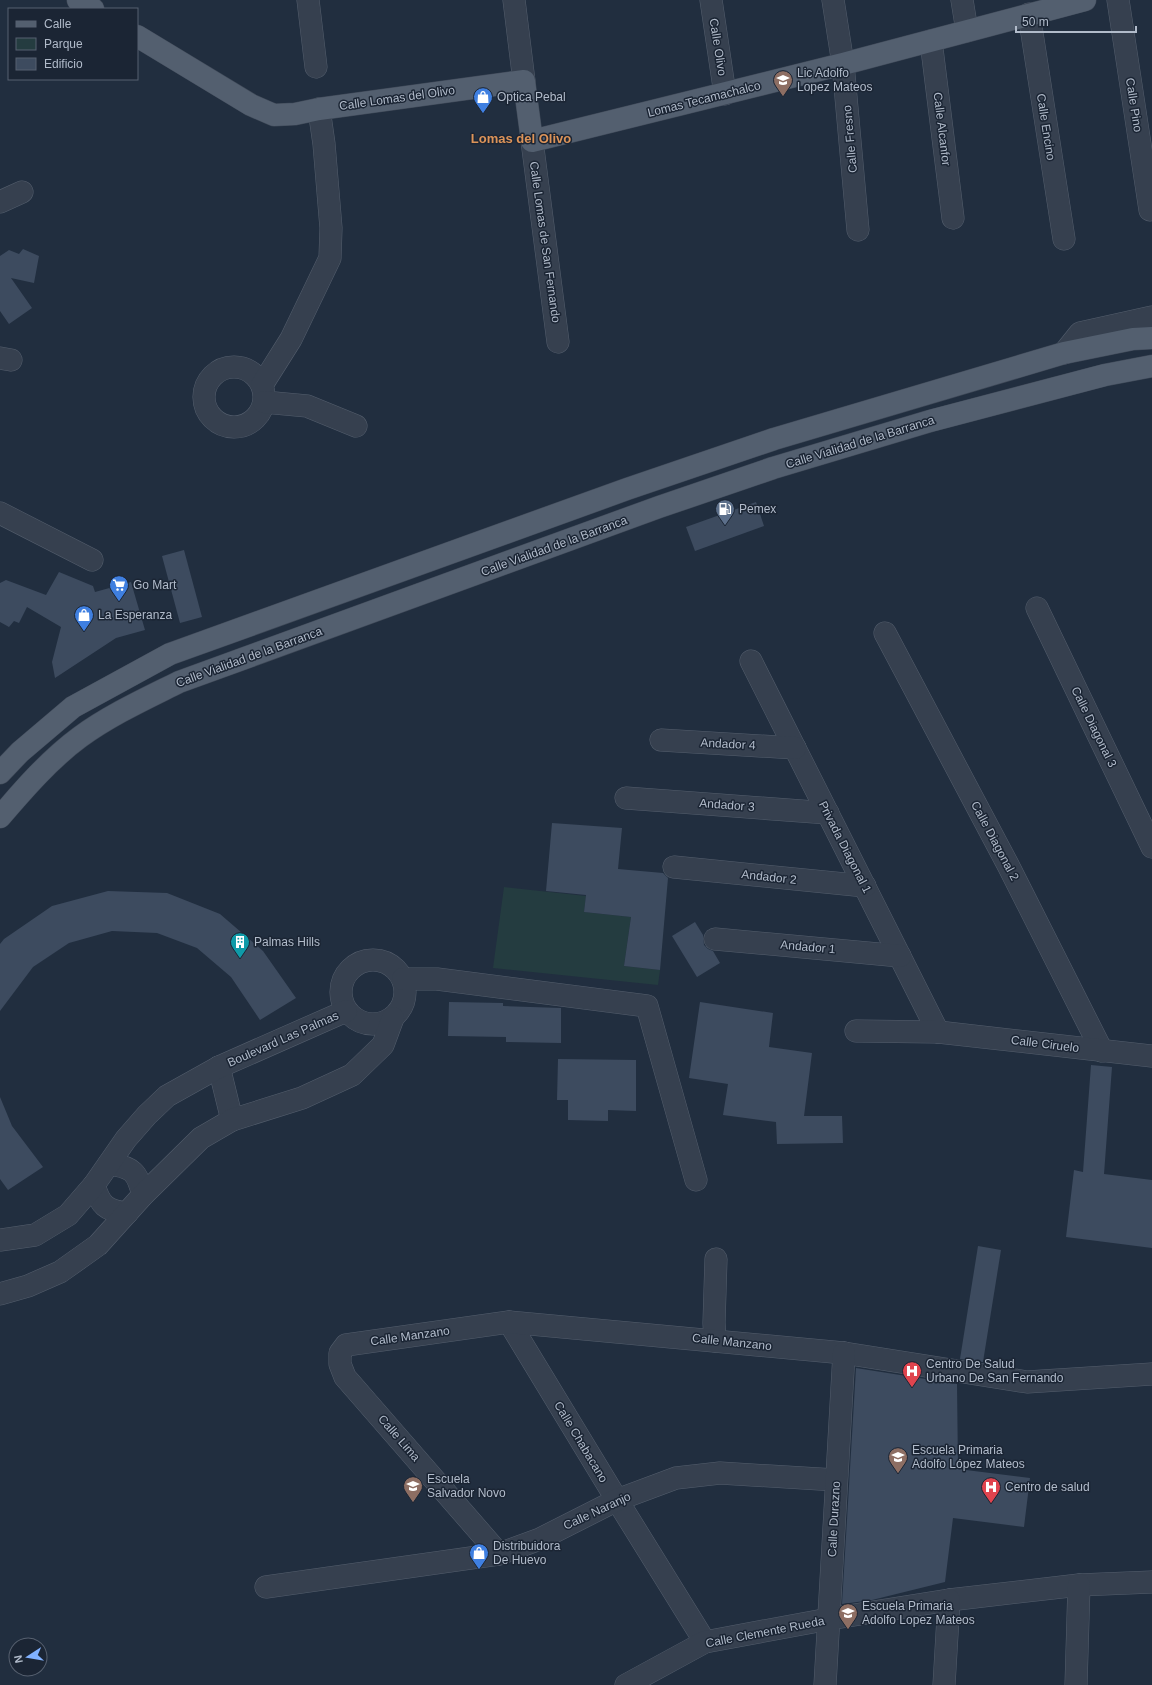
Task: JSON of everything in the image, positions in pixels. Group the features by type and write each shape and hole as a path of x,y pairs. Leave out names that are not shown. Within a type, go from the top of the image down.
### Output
{"main road":[{"path":"78,0 91,8"},
{"name":"Lomas Tecamachalco","path":"532,141 843,64 1085,0"},
{"name":"Calle Lomas del Olivo","path":"138,37 251,105 274,115 295,114 318,109 524,80"},
{"name":"Calle Lomas de San Fernando","path":"524,80 532,141"},
{"path":"0,773 20,752 73,707 170,654 641,484 774,440 1064,353 1134,339 1152,338"},
{"name":"Calle Vialidad de la Barranca","path":"0,817 31,781 79,737 123,709 179,682 659,507 773,468 930,420 1105,375 1152,366"}],"street":[{"path":"308,0 316,67"},
{"name":"Calle Lomas de San Fernando","path":"514,0 524,80"},
{"name":"Calle Olivo","path":"711,0 725,94"},
{"name":"Calle Fresno","path":"833,0 843,64 858,230"},
{"path":"962,0 967,31"},
{"name":"Calle Pino","path":"1118,0 1150,210"},
{"name":"Calle Encino","path":"1029,14 1064,239"},
{"name":"Calle Alcanfor","path":"931,41 953,218"},
{"path":"318,109 324,144 329,213 330,258 264,394 307,406 356,426"},
{"name":"Calle Lomas de San Fernando","path":"532,141 558,342"},
{"path":"0,202 22,192"},
{"path":"1064,353 1080,333 1152,317"},
{"path":"0,513 92,560"},
{"name":"Calle Diagonal 3","path":"1037,608 1152,847"},
{"name":"Calle Diagonal 2","path":"885,633 1008,865 1102,1051"},
{"name":"Privada Diagonal 1","path":"751,661 938,1032"},
{"name":"Andador 4","path":"661,740 795,748"},
{"name":"Andador 3","path":"626,798 828,813"},
{"name":"Andador 2","path":"674,867 865,886"},
{"name":"Andador 1","path":"715,938 900,956"},
{"path":"367,960 378,960 388,963 396,970 402,979 405,989 405,1000 400,1010 393,1018 384,1023 374,1025 363,1023 354,1019 346,1011 340,990 348,971 357,964 367,960"},
{"path":"402,979 437,979 647,1006 696,1180"},
{"name":"Boulevard Las Palmas","path":"2,1236 35,1235 68,1215 94,1185 126,1139 167,1096 219,1067 346,1011"},
{"path":"0,1294 28,1286 60,1272 98,1245 143,1195 201,1138 232,1120 302,1098 352,1075 384,1046 393,1018"},
{"name":"Calle Ciruelo","path":"856,1031 938,1032 1152,1056"},
{"name":"Boulevard Las Palmas","path":"219,1067 232,1120"},
{"path":"109,1164 124,1166 139,1177 143,1195"},
{"path":"94,1185 98,1199 112,1212 127,1213"},
{"path":"715,1341 714,1323 716,1259"},
{"name":"Calle Manzano","path":"345,1376 340,1364 340,1353 346,1345 509,1322 844,1353 1027,1382 1152,1374"},
{"name":"Calle Chabacano","path":"509,1322 705,1642"},
{"name":"Calle Durazno","path":"825,1685 844,1353"},
{"name":"Calle Lima","path":"345,1376 499,1554"},
{"name":"Calle Naranjo","path":"266,1587 499,1554 540,1539 617,1500 676,1478 720,1473 836,1480"},
{"name":"Calle Clemente Rueda","path":"626,1685 705,1642 949,1600 1079,1586 1152,1582"},
{"path":"1076,1685 1079,1586"},
{"path":"944,1685 949,1600"}],"green space":[{"path":"504,887 586,896 584,912 631,917 624,966 660,970 658,985 493,968"}],"building":[{"path":"23,249 39,256 34,283 11,278 32,308 9,324 0,311 0,256 9,250 19,254"},
{"name":"Pemex","path":"756,502 764,526 695,551 686,527"},
{"path":"184,550 202,617 180,623 162,556"},
{"path":"59,572 93,586 95,592 131,582 145,630 116,638 55,678 52,662 61,627 27,607 19,623 14,621 9,627 0,622 0,583 6,580 46,595"},
{"path":"552,823 622,828 618,869 663,873 668,878 660,970 624,966 631,917 584,912 586,895 546,891"},
{"name":"Palmas Hills","path":"108,891 167,893 220,914 263,951 296,998 260,1020 231,977 197,948 157,933 112,931 69,943 33,967 0,1011 0,944 4,939 52,906"},
{"path":"695,922 703,935 704,945 713,951 720,963 697,977 672,936"},
{"path":"449,1002 503,1003 503,1006 561,1008 561,1043 506,1042 506,1037 448,1036"},
{"path":"700,1002 773,1013 769,1047 812,1053 804,1116 842,1116 843,1143 777,1144 776,1122 723,1115 728,1084 689,1078"},
{"path":"558,1059 636,1060 636,1111 608,1110 608,1121 568,1120 568,1100 557,1100"},
{"path":"1091,1065 1112,1067 1104,1174 1152,1180 1152,1248 1066,1237 1074,1170 1083,1172"},
{"path":"0,1097 12,1126 43,1167 8,1190 0,1179"},
{"path":"978,1246 1001,1250 983,1362 960,1359"},
{"name":"Escuela Primaria Adolfo López Mateos","path":"856,1368 957,1384 958,1469 1030,1478 1024,1527 953,1518 945,1582 872,1600 842,1604"}],"place":[{"name":"Lic Adolfo Lopez Mateos","path":"783,97"},
{"name":"Optica Pebal","path":"483,114"},
{"name":"Pemex","path":"725,526"},
{"name":"Go Mart","path":"119,602"},
{"name":"La Esperanza","path":"84,632"},
{"name":"Palmas Hills","path":"240,959"},
{"name":"Centro De Salud Urbano De San Fernando","path":"912,1388"},
{"name":"Escuela Primaria Adolfo López Mateos","path":"898,1474"},
{"name":"Escuela Salvador Novo","path":"413,1503"},
{"name":"Centro de salud","path":"991,1504"},
{"name":"Distribuidora De Huevo","path":"479,1570"},
{"name":"Escuela Primaria Adolfo Lopez Mateos","path":"848,1630"}],"district":[{"name":"Lomas del Olivo","path":"521,138"}]}
